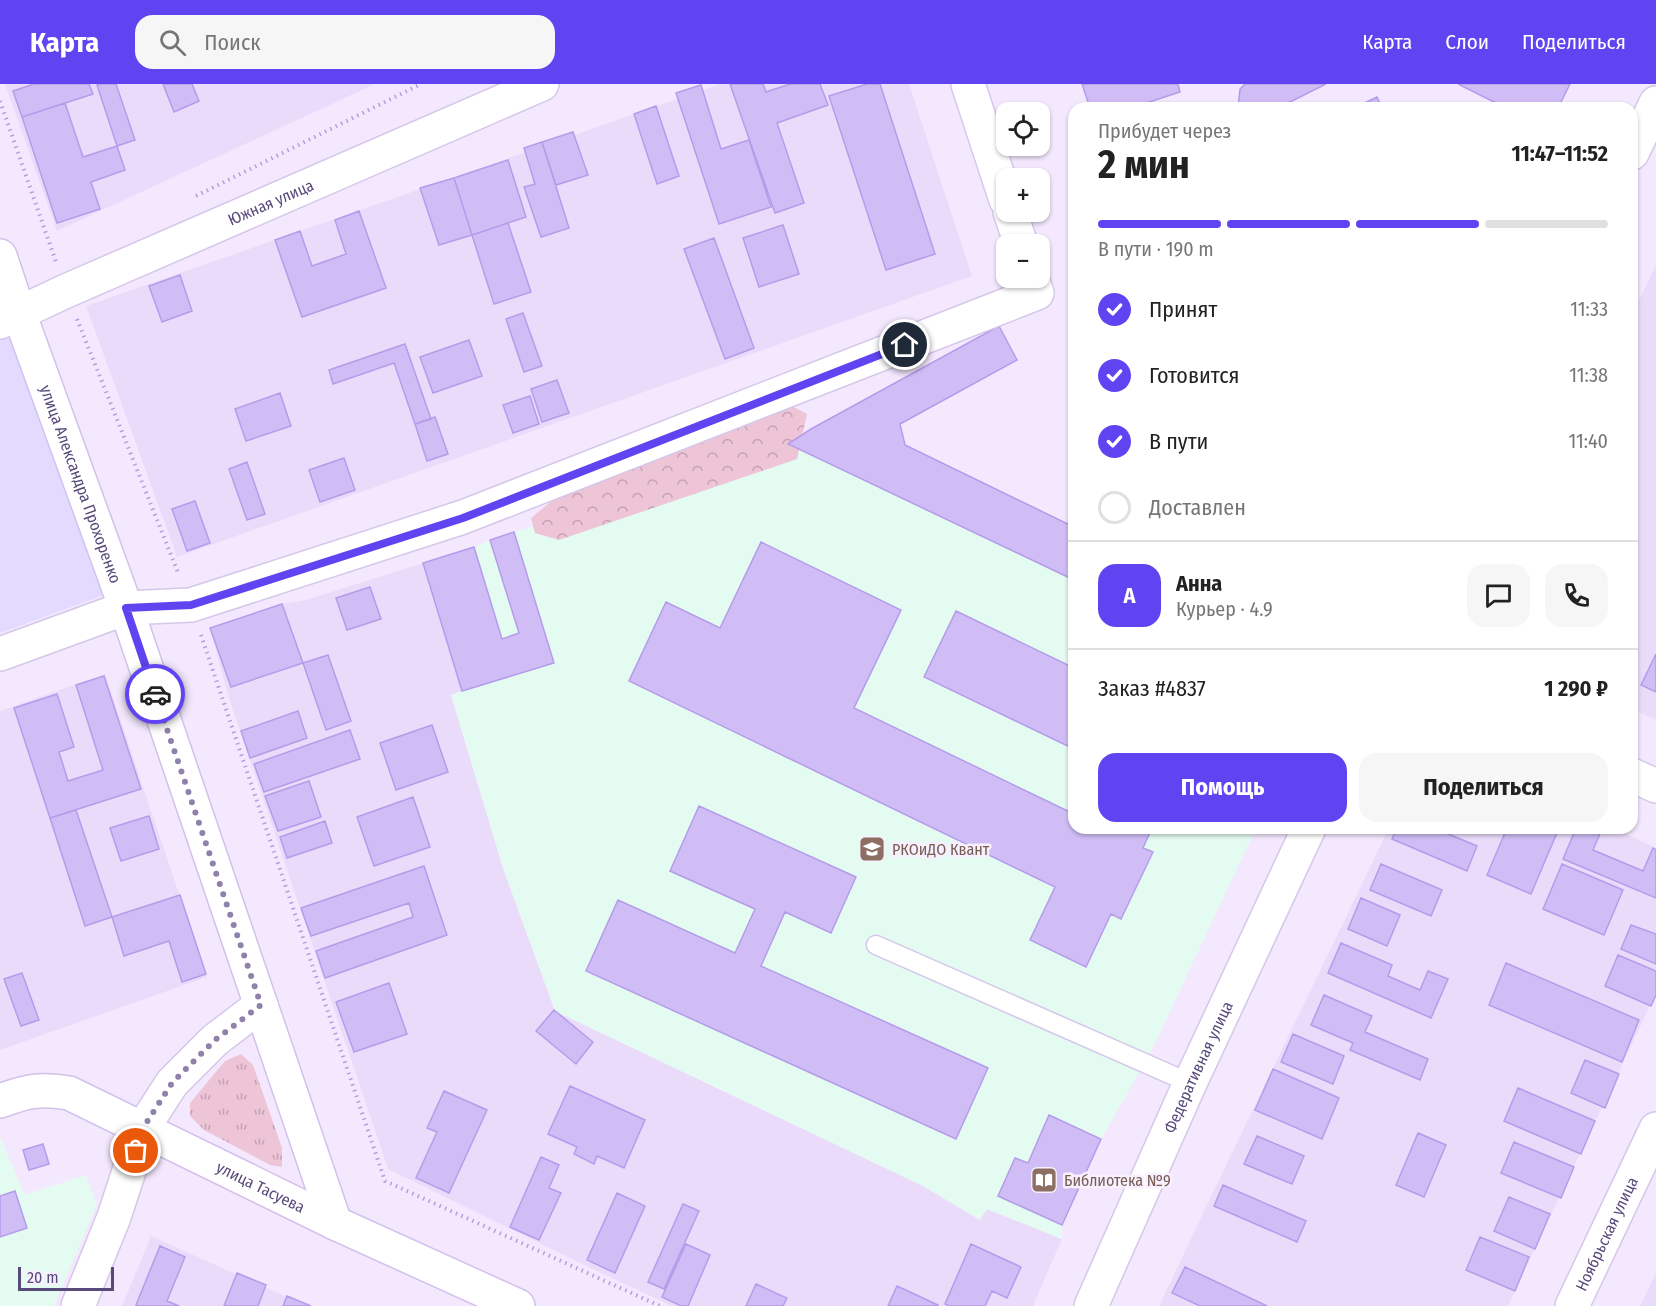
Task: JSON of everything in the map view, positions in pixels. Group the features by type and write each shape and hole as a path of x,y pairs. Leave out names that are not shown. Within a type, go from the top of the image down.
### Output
{"street":[{"name":"Южная улица","path":"9,317 542,84"},
{"path":"968,84 996,169"},
{"path":"1638,140 1656,103"},
{"name":"улица Александра Прохоренко","path":"0,256 9,317 126,608 335,1223"},
{"path":"0,654 126,608 191,605 463,518 1028,288"},
{"path":"1638,778 1656,786"},
{"name":"Федеративная улица","path":"1091,1306 1190,1083 1306,834"},
{"path":"78,1306 114,1217 143,1128 172,1083 215,1040 261,1005"},
{"name":"улица Тасуева","path":"0,1101 46,1089 69,1093 335,1223 518,1306"},
{"name":"Ноябрьская улица","path":"1572,1306 1656,1129"}],"lane":[{"path":"876,945 1190,1083"}],"path":[{"path":"186,201 421,84"},
{"path":"0,101 66,291 191,605 385,1181 660,1306"}],"shaded area":[{"path":"5,84 375,84 57,231"},
{"path":"720,84 909,84 972,276 177,557 86,306"},
{"path":"1656,265 1656,720 1638,712 1638,302"},
{"path":"0,308 104,595 0,633"},
{"name":"РКОиДО Квант","path":"788,444 1068,577 1068,834 1253,834 1151,1052 1101,1139 1062,1225 1062,1239 987,1209 980,1220 923,1186 555,1011 504,871 451,695 462,691 423,563"},
{"path":"423,563 462,691 451,695 504,871 555,1011 923,1186 980,1220 986,1209 1062,1239 1033,1306 672,1306 388,1169 228,695 210,628 282,604 306,600"},
{"path":"105,674 207,977 0,1050 0,711"},
{"path":"1386,834 1626,834 1656,848 1656,993 1508,1306 1159,1306"},
{"path":"0,1137 25,1195 86,1175 97,1204 54,1306 0,1306"},
{"path":"151,1236 307,1306 122,1306"},
{"path":"1656,1273 1656,1306 1640,1306"}],"green space":[{"path":"769,405 790,405 807,414 797,459 559,540 535,533 531,518 553,500 753,423"},
{"path":"241,1054 253,1065 282,1148 282,1167 270,1165 204,1130 190,1116 190,1103 225,1061"}],"building":[{"path":"34,84 89,84 93,94 22,117 13,91"},
{"path":"116,84 135,140 117,146 97,85"},
{"path":"163,84 192,84 199,101 174,112"},
{"path":"730,84 763,84 766,92 790,84 820,84 828,105 777,123 804,203 775,213"},
{"path":"867,84 880,84 935,254 886,270 829,96"},
{"path":"1082,84 1178,84 1180,92 1149,102 1088,102"},
{"path":"1245,84 1326,84 1290,102 1239,102 1240,89"},
{"path":"1458,84 1570,84 1561,102 1494,102"},
{"path":"701,85 721,149 749,140 771,207 719,224 676,93"},
{"path":"1377,97 1379,102 1367,102"},
{"path":"65,103 83,157 117,146 125,170 91,182 100,209 57,223 22,117"},
{"path":"656,106 679,176 657,184 634,114"},
{"path":"573,132 588,175 556,185 542,142"},
{"path":"542,142 569,228 541,237 524,187 535,184 524,148"},
{"path":"508,160 526,217 472,235 454,178"},
{"path":"454,178 472,235 439,245 420,188"},
{"path":"359,211 386,288 302,317 275,240 300,231 312,266 346,254 335,220"},
{"path":"508,223 531,292 494,304 472,235"},
{"path":"783,225 799,274 759,287 743,238"},
{"path":"714,238 754,348 725,359 684,249"},
{"path":"180,275 192,311 162,322 149,286"},
{"path":"523,313 542,366 524,372 506,319"},
{"path":"999,326 1017,360 900,424 905,445 1068,524 1068,577 788,444 811,429"},
{"path":"469,340 482,376 433,393 420,357"},
{"path":"405,344 431,419 415,424 394,363 333,384 329,370"},
{"path":"557,380 569,413 542,422 531,389"},
{"path":"280,393 291,426 246,441 235,409"},
{"path":"530,396 539,424 513,433 503,405"},
{"path":"435,417 448,454 427,461 415,424"},
{"path":"344,458 355,490 320,502 309,470"},
{"path":"247,462 265,514 247,520 229,469"},
{"path":"195,501 210,543 187,551 172,509"},
{"path":"514,532 554,663 462,691 423,563 474,547 502,639 519,633 490,540"},
{"path":"761,542 901,610 854,708 1068,811 1068,834 1149,834 1143,848 1153,852 1121,919 1111,914 1086,967 1030,940 1055,887 629,681 666,602 720,628"},
{"path":"370,587 381,619 347,630 336,598"},
{"path":"282,604 303,663 231,687 210,628"},
{"path":"956,611 1068,665 1068,746 924,677"},
{"path":"1656,654 1656,692 1641,685"},
{"path":"328,655 351,721 326,730 303,663"},
{"path":"104,676 141,789 50,818 14,708 57,694 74,747 59,752 68,781 103,770 76,685"},
{"path":"298,711 307,738 250,758 241,731"},
{"path":"432,725 448,772 396,790 380,743"},
{"path":"350,730 360,759 264,792 254,764"},
{"path":"309,781 321,817 278,831 265,796"},
{"path":"413,797 430,847 374,866 357,817"},
{"path":"699,806 856,877 831,933 785,912 761,966 988,1068 956,1139 586,971 618,900 735,953 755,909 670,871"},
{"path":"76,810 112,917 85,926 50,818"},
{"path":"149,816 159,849 121,861 110,828"},
{"path":"325,821 332,843 287,858 280,837"},
{"path":"1394,834 1448,834 1477,846 1467,871 1392,839"},
{"path":"1504,834 1556,834 1531,894 1487,875"},
{"path":"1573,834 1600,834 1593,850 1643,871 1653,848 1656,850 1656,898 1563,859"},
{"path":"1381,864 1442,890 1431,916 1370,890"},
{"path":"1562,864 1623,890 1604,935 1543,909"},
{"path":"424,866 447,935 325,978 316,951 413,917 409,903 311,936 301,908"},
{"path":"180,895 206,974 182,982 169,941 124,956 112,917"},
{"path":"1361,898 1400,915 1387,946 1348,929"},
{"path":"1631,925 1656,934 1656,964 1621,949"},
{"path":"1341,943 1392,965 1388,976 1420,990 1428,971 1448,979 1431,1018 1328,973"},
{"path":"1618,955 1656,971 1656,995 1651,1006 1605,986"},
{"path":"1506,963 1639,1020 1622,1062 1489,1005"},
{"path":"22,973 39,1020 21,1026 4,979"},
{"path":"389,983 407,1034 354,1052 336,1002"},
{"path":"1324,995 1372,1016 1365,1032 1428,1059 1420,1080 1350,1050 1353,1043 1311,1025"},
{"path":"554,1010 593,1042 576,1064 536,1031"},
{"path":"1293,1034 1344,1056 1333,1084 1281,1062"},
{"path":"1585,1060 1619,1074 1605,1108 1571,1093"},
{"path":"1273,1069 1339,1098 1322,1139 1255,1110"},
{"path":"570,1086 645,1120 624,1168 597,1156 594,1164 574,1154 577,1147 548,1134"},
{"path":"1518,1088 1595,1121 1581,1154 1504,1121"},
{"path":"444,1091 487,1110 449,1193 416,1178 437,1132 427,1128"},
{"name":"Библиотека №9","path":"1049,1115 1101,1139 1062,1225 998,1196 1015,1158 1028,1163"},
{"path":"1418,1133 1446,1145 1424,1197 1396,1185"},
{"path":"1257,1136 1304,1156 1292,1184 1244,1164"},
{"path":"1514,1142 1574,1167 1561,1198 1501,1173"},
{"path":"43,1144 49,1164 29,1170 23,1150"},
{"path":"541,1157 559,1165 549,1188 561,1193 539,1240 510,1227"},
{"path":"1223,1185 1306,1221 1297,1242 1214,1206"},
{"path":"15,1191 27,1228 0,1237 0,1196"},
{"path":"617,1193 645,1206 615,1273 587,1260"},
{"path":"1509,1197 1550,1214 1535,1249 1494,1231"},
{"path":"683,1204 699,1211 664,1289 648,1282"},
{"path":"1480,1237 1529,1257 1515,1291 1466,1270"},
{"path":"686,1244 710,1255 688,1306 681,1306 662,1297"},
{"path":"971,1244 1021,1267 1007,1298 992,1291 985,1306 949,1306 945,1304"},
{"path":"160,1246 185,1257 167,1301 179,1306 136,1305"},
{"path":"1185,1267 1267,1306 1200,1306 1172,1293"},
{"path":"237,1273 266,1285 258,1306 224,1306"},
{"path":"756,1284 787,1298 783,1306 746,1306"},
{"path":"897,1286 938,1305 938,1306 888,1306"},
{"path":"287,1296 311,1306 283,1306"}],"way so far":[{"path":"136,1151 143,1128 172,1083 215,1040 261,1005 155,694"}],"place":[{"name":"РКОиДО Квант","path":"872,849"},
{"name":"Библиотека №9","path":"1044,1180"}],"route":[{"path":"155,694 126,608 191,605 463,518 905,345"}]}
